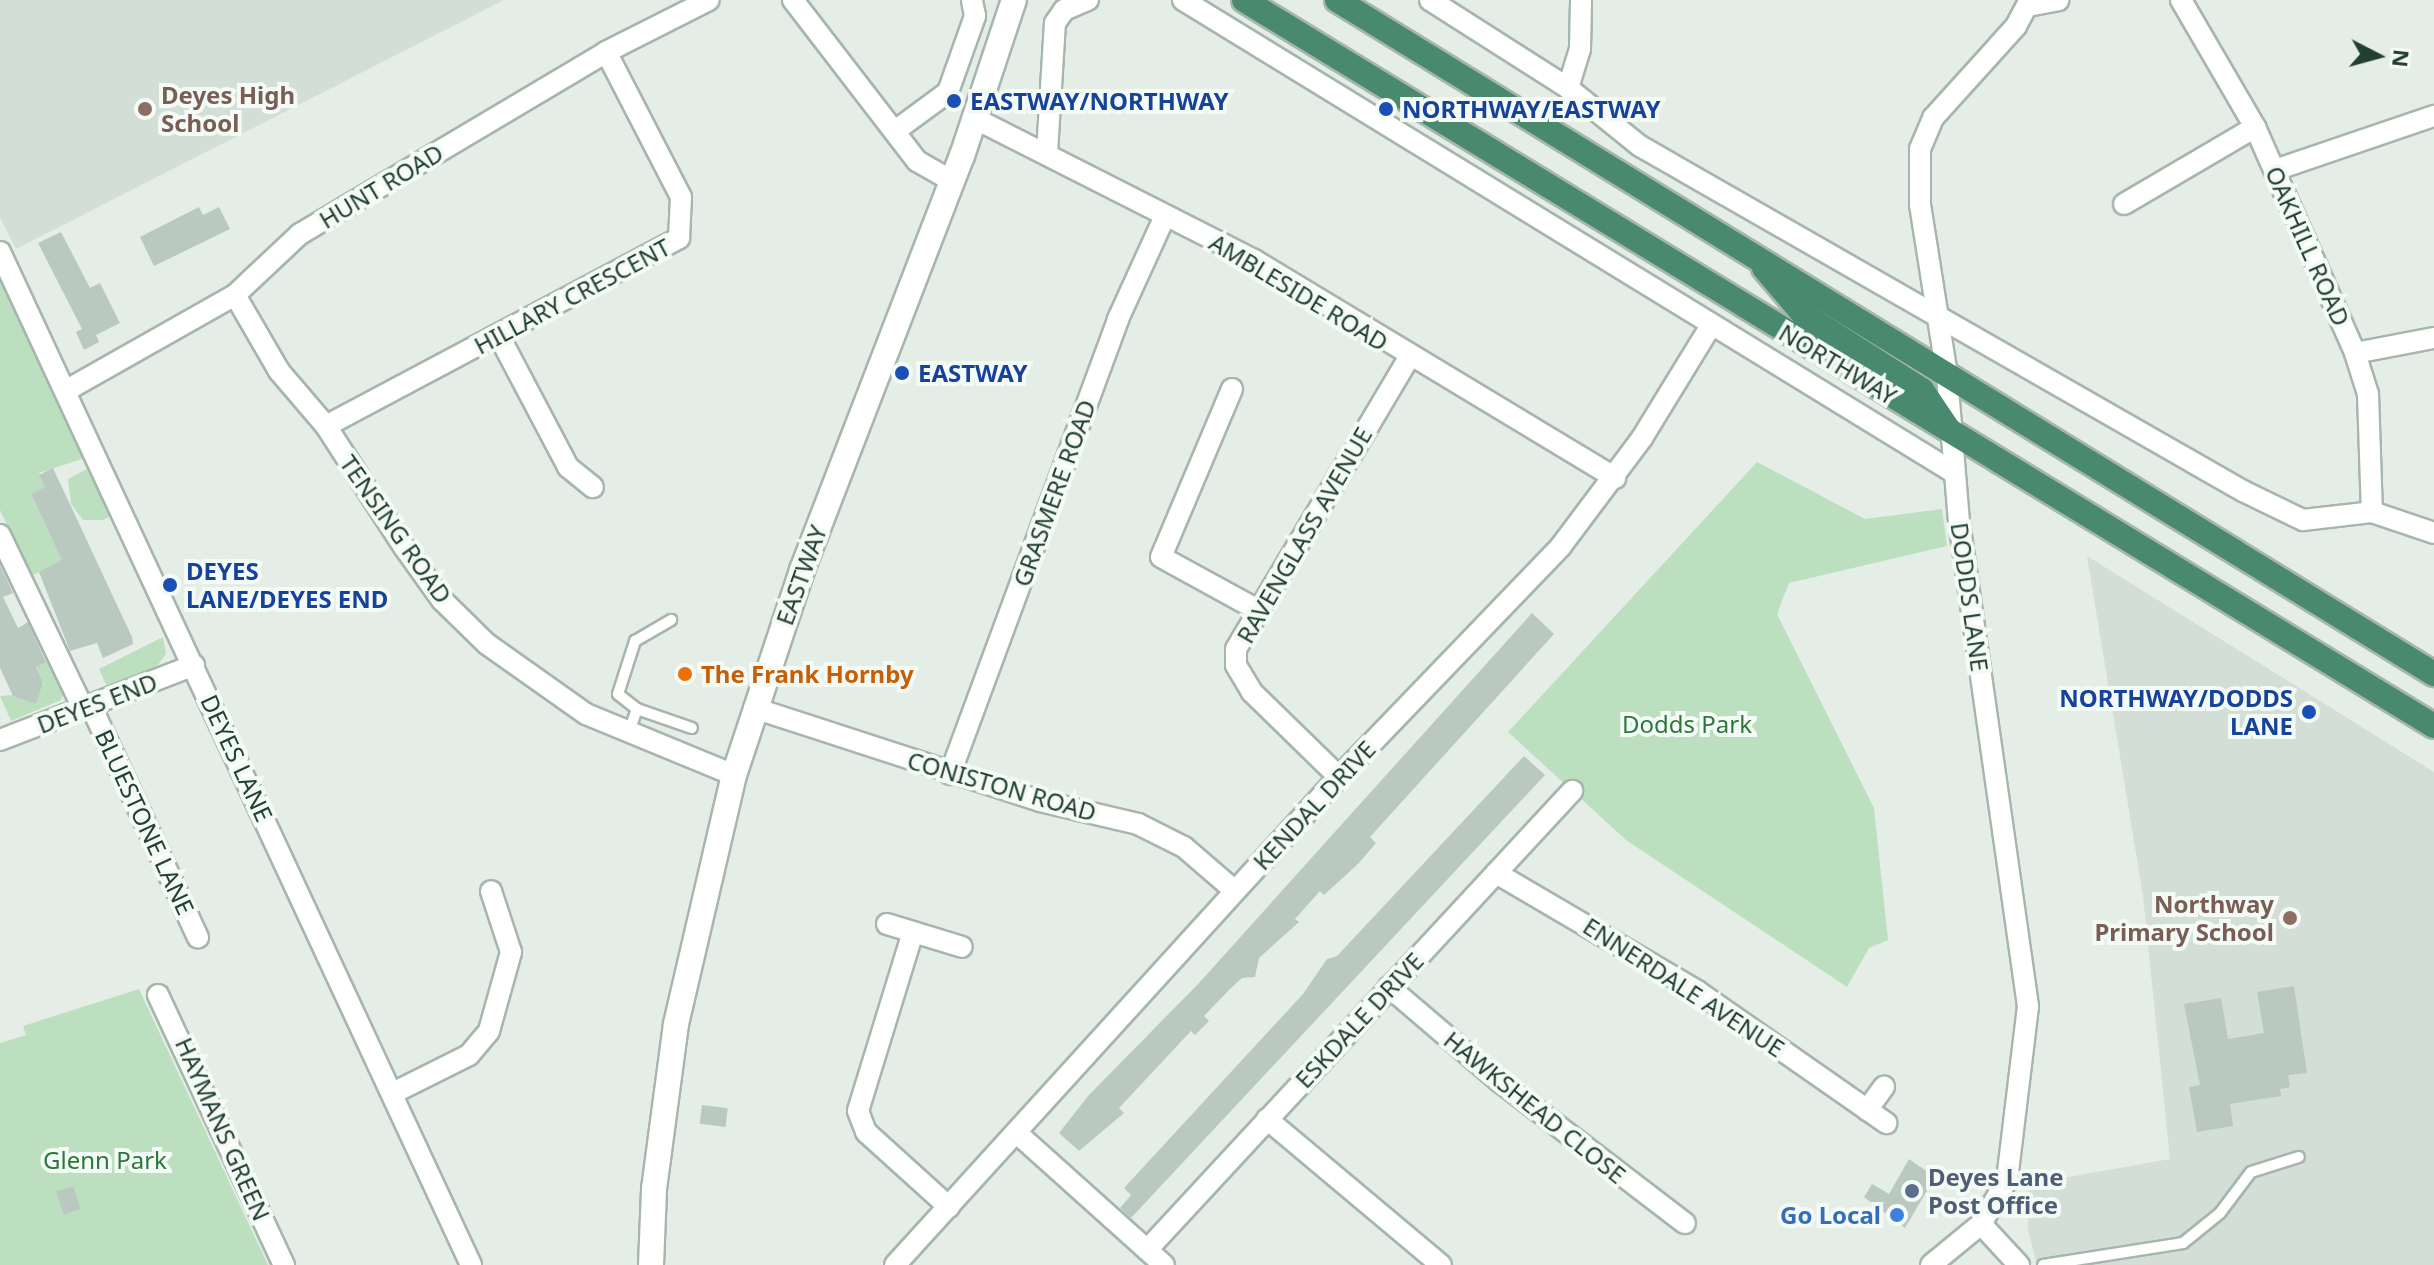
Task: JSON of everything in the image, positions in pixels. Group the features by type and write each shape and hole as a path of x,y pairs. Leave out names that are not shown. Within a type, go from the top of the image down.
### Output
{"highway":[{"name":"NORTHWAY","path":"1244,0 2434,726"},
{"name":"NORTHWAY","path":"1337,0 2434,674"},
{"path":"1755,257 1804,315 1922,390 1949,430"}],"street":[{"name":"HUNT ROAD","path":"67,390 235,295 300,234 606,52 709,0"},
{"path":"793,0 917,161 952,181"},
{"path":"895,131 948,92 975,16 972,0"},
{"name":"EASTWAY","path":"651,1265 654,1189 676,1024 734,775 754,708 976,119 1014,0"},
{"path":"1047,153 1055,23 1064,10 1088,0"},
{"name":"NORTHWAY","path":"1183,0 1710,327 1953,472"},
{"path":"1430,0 1568,88 1640,146 1936,319 2303,520 2372,512 2434,533"},
{"path":"1568,88 1580,49 1581,0"},
{"path":"2029,3 2058,0"},
{"name":"OAKHILL ROAD","path":"2181,0 2255,127 2355,353 2368,394 2372,512"},
{"name":"DODDS LANE","path":"1981,1224 2011,1164 2028,1006 1953,472 1947,375 1936,319 1920,149 1933,118 2029,3"},
{"name":"HILLARY CRESCENT","path":"326,426 679,238 681,197 606,52"},
{"path":"2275,170 2434,116"},
{"name":"AMBLESIDE ROAD","path":"976,119 1254,260 1409,358 1615,478"},
{"path":"2124,204 2255,127"},
{"name":"GRASMERE ROAD","path":"950,774 1118,319 1165,216"},
{"name":"DEYES LANE","path":"0,252 67,390 471,1265"},
{"name":"TENSING ROAD","path":"235,295 279,371 326,426 442,600 519,671 628,734 734,775"},
{"name":"KENDAL DRIVE","path":"895,1265 1018,1134 1339,777 1561,546 1615,478 1710,327"},
{"path":"499,336 568,467 593,487"},
{"path":"2355,353 2434,338"},
{"name":"RAVENGLASS AVENUE","path":"1339,777 1239,673 1236,649 1256,609 1409,358"},
{"path":"1232,389 1161,557 1256,609"},
{"name":"BLUESTONE LANE","path":"0,535 198,938"},
{"name":"DEYES END","path":"0,740 194,665"},
{"name":"CONISTON ROAD","path":"754,708 950,774 1156,831 1235,891"},
{"name":"ESKDALE DRIVE","path":"1147,1250 1572,791"},
{"name":"ENNERDALE AVENUE","path":"1496,873 1697,991 1886,1123"},
{"path":"393,1093 469,1055 489,1031 511,952 491,891"},
{"path":"887,924 962,947"},
{"path":"913,932 858,1111 866,1132 949,1207"},
{"name":"HAWKSHEAD CLOSE","path":"1389,987 1499,1081 1685,1223"},
{"name":"HAYMANS GREEN","path":"158,995 284,1265"},
{"path":"1867,1110 1884,1087"},
{"path":"1267,1119 1441,1265"},
{"path":"1018,1134 1164,1265"},
{"path":"1931,1265 1981,1224 2019,1265"}],"lane":[{"path":"671,620 635,641 618,694 637,709 692,728"},
{"path":"628,734 637,709"},
{"path":"2043,1265 2183,1243 2220,1213 2251,1172 2299,1157"}],"shaded area":[{"name":"Deyes High School","path":"0,0 504,0 16,249 0,218"},
{"name":"Northway Primary School","path":"2087,556 2434,772 2434,1265 2037,1265 2028,1230 2029,1184 2170,1159 2143,896"}],"green space":[{"path":"0,280 85,458 39,473 45,487 31,495 54,542 81,552 31,576 0,510"},
{"name":"Dodds Park","path":"1757,462 1865,519 1942,509 1947,546 1789,583 1777,614 1874,808 1888,940 1869,948 1847,987 1626,840 1508,732"},
{"path":"89,468 112,515 103,520 83,520 71,504 68,479"},
{"path":"163,637 166,654 158,665 107,687 99,669"},
{"path":"52,659 64,692 61,700 11,721 0,696 24,694 28,701 37,701 35,688 44,684 36,666"},
{"name":"Glenn Park","path":"139,989 268,1265 0,1265 0,1043 26,1035 23,1026"}],"building":[{"path":"199,207 203,215 219,207 230,229 154,266 140,237"},
{"path":"61,232 90,288 100,283 120,323 96,335 99,342 84,350 76,332 82,329 38,243"},
{"path":"53,468 132,637 133,644 103,658 97,643 70,651 39,572 62,560 31,494 45,487 39,475"},
{"path":"0,565 13,593 3,597 18,628 28,622 46,662 36,667 43,682 36,704 13,696 0,668"},
{"path":"1532,613 1554,634 1370,837 1376,843 1359,863 1324,895 1320,891 1295,919 1299,922 1259,958 1255,977 1242,978 1230,989 1204,1016 1209,1021 1195,1035 1191,1031 1119,1108 1124,1113 1079,1151 1059,1133 1089,1095 1199,983"},
{"path":"1524,756 1545,775 1131,1218 1120,1208 1131,1195 1124,1188 1303,994 1327,959 1337,956"},
{"path":"2294,986 2307,1073 2288,1075 2290,1087 2280,1089 2281,1096 2230,1104 2233,1126 2197,1132 2189,1087 2200,1085 2184,1004 2221,998 2228,1039 2264,1033 2257,992"},
{"path":"702,1105 728,1108 725,1127 700,1124"},
{"path":"1909,1159 1935,1177 1905,1228 1864,1197 1872,1184 1889,1194"},
{"path":"73,1186 81,1209 64,1215 56,1192"}],"place":[{"name":"EASTWAY/NORTHWAY","path":"954,101"},
{"name":"Deyes High School","path":"145,109"},
{"name":"NORTHWAY/EASTWAY","path":"1386,109"},
{"name":"EASTWAY","path":"902,373"},
{"name":"DEYES LANE/DEYES END","path":"170,585"},
{"name":"The Frank Hornby","path":"685,674"},
{"name":"NORTHWAY/DODDS LANE","path":"2309,712"},
{"name":"Northway Primary School","path":"2290,918"},
{"name":"Deyes Lane Post Office","path":"1912,1191"},
{"name":"Go Local","path":"1897,1215"}]}
